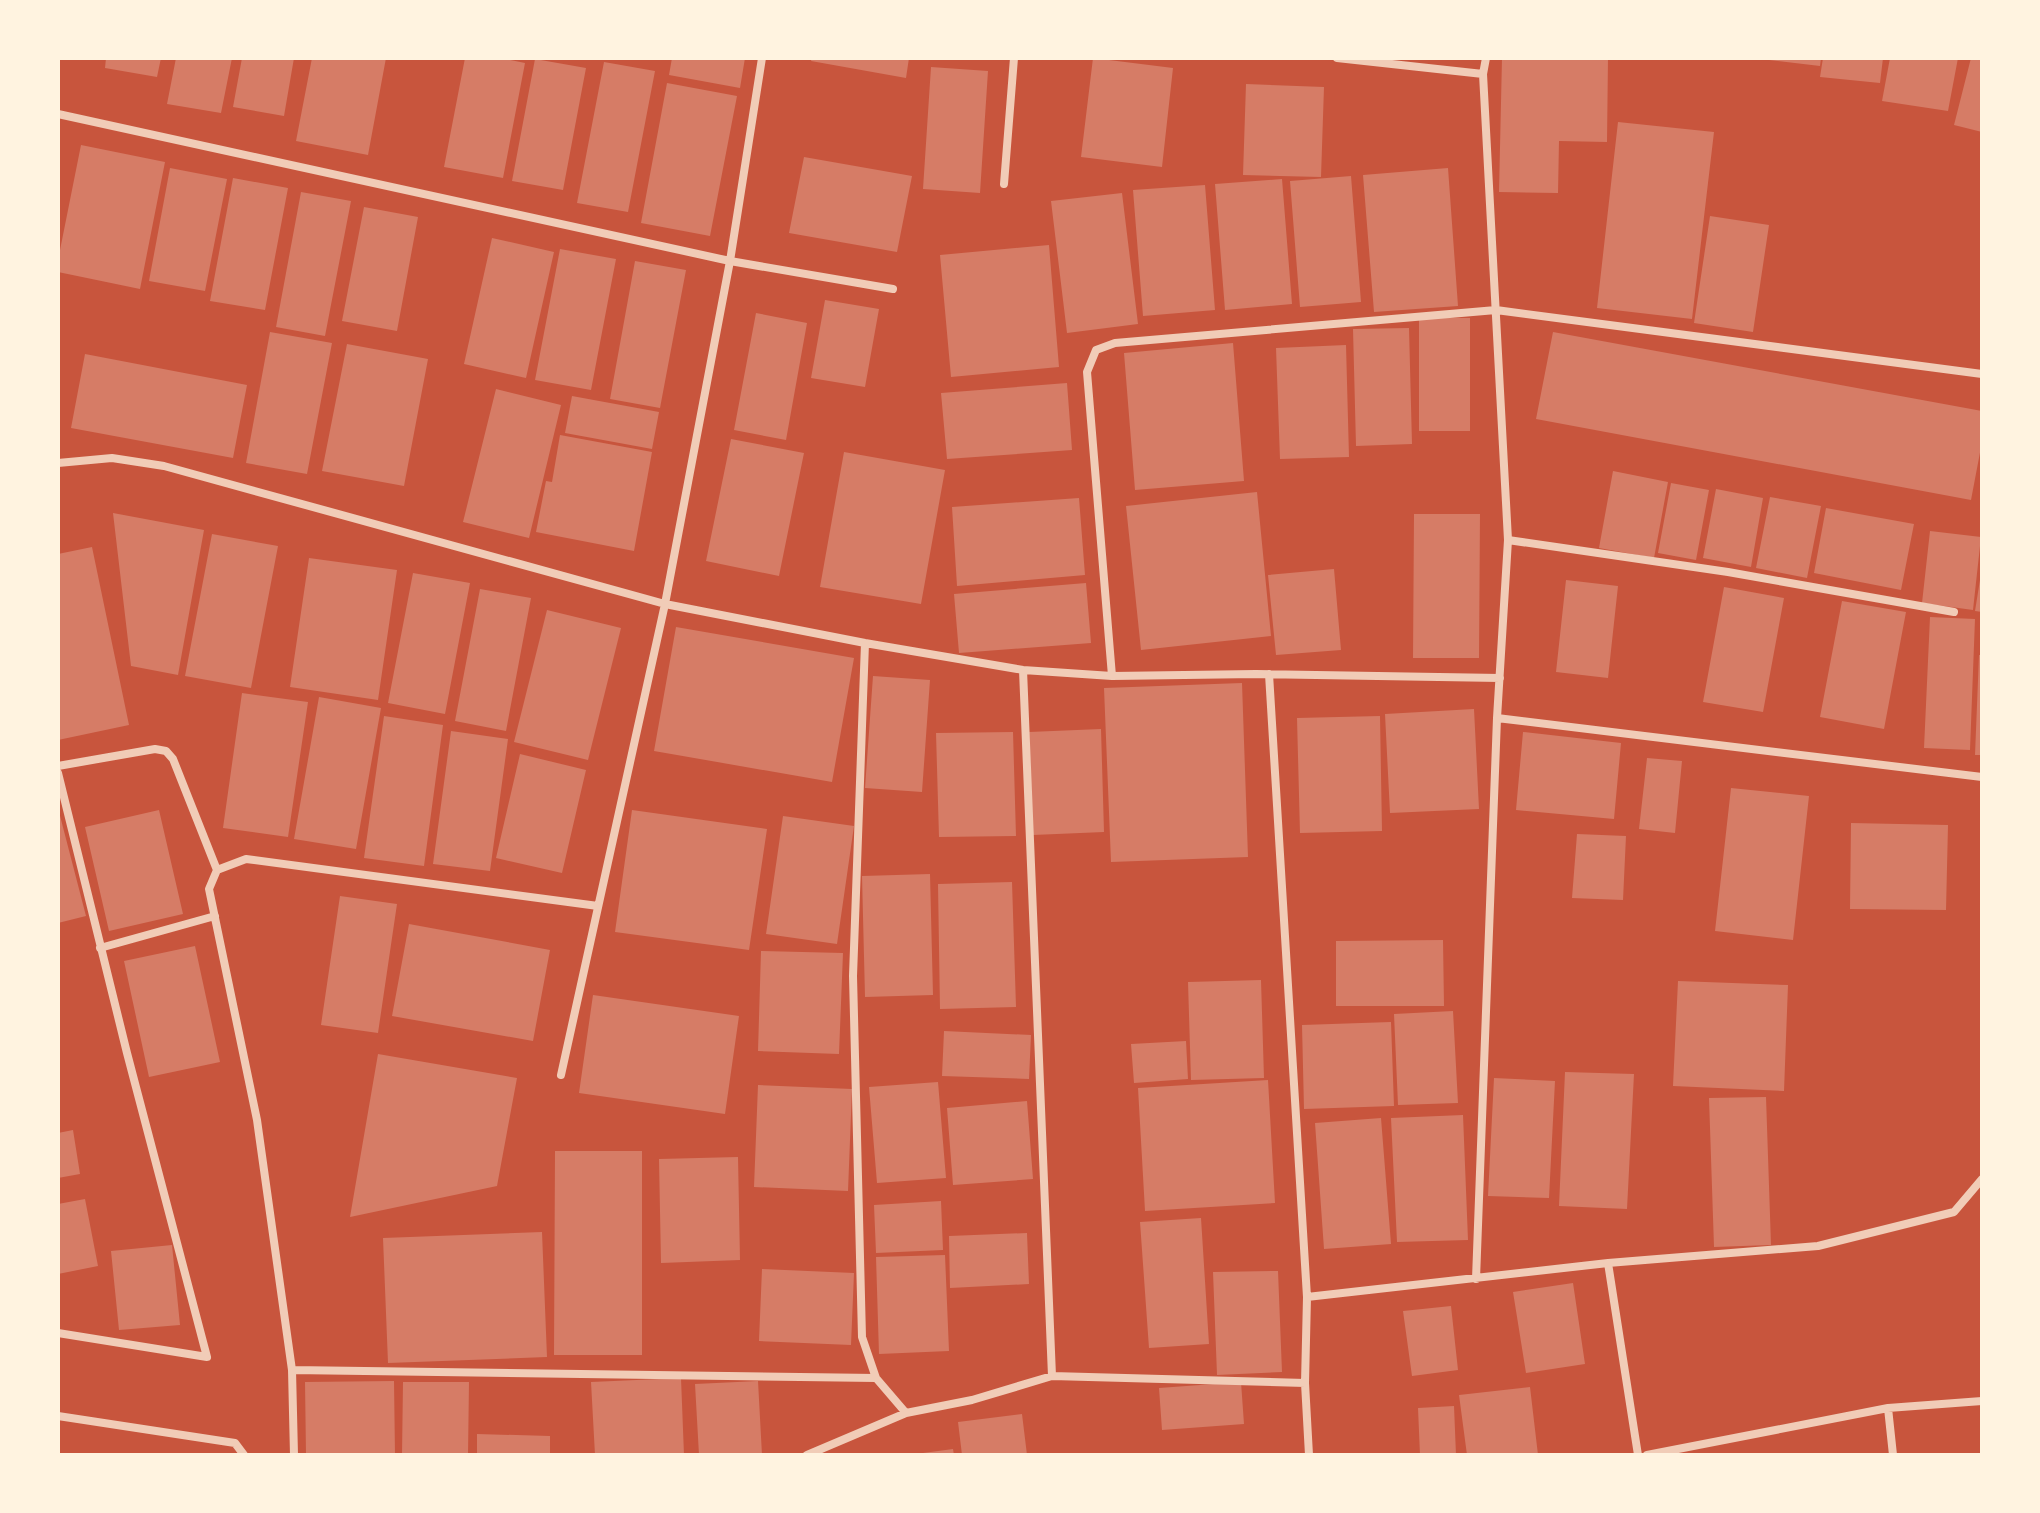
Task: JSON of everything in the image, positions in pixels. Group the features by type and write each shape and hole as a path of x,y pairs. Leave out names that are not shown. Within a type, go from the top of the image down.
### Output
{"street":[{"path":"561,1075 665,604 730,261 762,58"},
{"path":"1004,184 1014,58"},
{"path":"1337,58 1483,74"},
{"path":"1476,1279 1497,718 1508,540 1483,74 1486,58"},
{"path":"58,114 730,261 893,289"},
{"path":"1112,676 1087,372 1096,350 1115,343 1496,310 1982,374"},
{"path":"58,463 112,458 164,466 665,604 1023,670 1112,676 1269,674 1500,678"},
{"path":"1508,540 1728,572 1954,612"},
{"path":"865,643 853,976 862,1337 876,1378 906,1413"},
{"path":"1023,670 1052,1376"},
{"path":"1269,674 1307,1297 1305,1383 1309,1455"},
{"path":"1497,718 1982,777"},
{"path":"58,766 155,749 166,751 173,759 217,870 209,889 257,1120 292,1370 294,1455"},
{"path":"58,773 100,948 207,1357 58,1333"},
{"path":"217,870 246,859 598,906"},
{"path":"100,948 215,916"},
{"path":"1307,1297 1608,1263 1818,1246 1954,1212 1982,1179"},
{"path":"1608,1263 1638,1455"},
{"path":"292,1370 876,1378"},
{"path":"807,1455 906,1413 972,1400 1052,1376 1305,1383"},
{"path":"1647,1455 1888,1408 1982,1401"},
{"path":"1888,1408 1893,1455"},
{"path":"58,1417 235,1443 244,1455"}],"building":[{"path":"106,58 161,58 157,77 105,68"},
{"path":"176,58 232,58 221,113 167,104"},
{"path":"242,58 294,58 284,116 233,107"},
{"path":"312,58 386,58 368,155 296,141"},
{"path":"465,58 501,58 525,63 503,178 444,167"},
{"path":"672,58 745,58 740,88 669,75"},
{"path":"812,58 909,58 906,78 811,61"},
{"path":"1093,58 1173,68 1162,167 1081,157"},
{"path":"1502,58 1608,58 1607,142 1559,141 1558,193 1499,192"},
{"path":"1769,58 1821,58 1820,66"},
{"path":"1823,58 1883,58 1880,83 1820,77"},
{"path":"1890,58 1958,58 1948,111 1882,101"},
{"path":"1971,58 1982,58 1982,132 1954,125"},
{"path":"535,59 586,68 563,190 512,181"},
{"path":"604,62 655,71 628,212 577,203"},
{"path":"931,67 988,71 980,193 923,189"},
{"path":"667,83 737,96 710,236 641,223"},
{"path":"1246,84 1324,87 1321,177 1243,175"},
{"path":"1618,122 1714,132 1692,319 1597,308"},
{"path":"81,145 165,162 140,289 58,272"},
{"path":"804,157 912,176 897,252 789,233"},
{"path":"170,168 227,179 205,291 149,281"},
{"path":"1448,168 1458,306 1374,312 1363,175"},
{"path":"1351,176 1361,302 1300,307 1290,181"},
{"path":"233,178 288,188 265,310 210,301"},
{"path":"1282,179 1292,304 1225,310 1215,184"},
{"path":"1205,185 1215,310 1143,316 1133,190"},
{"path":"301,192 351,201 325,336 276,327"},
{"path":"1122,193 1138,324 1067,333 1051,201"},
{"path":"364,207 418,217 397,331 342,321"},
{"path":"1710,216 1769,225 1753,332 1694,323"},
{"path":"492,238 554,252 526,378 464,364"},
{"path":"1049,245 1059,367 951,377 940,255"},
{"path":"560,249 616,259 591,390 535,380"},
{"path":"635,261 686,270 660,408 610,399"},
{"path":"825,300 879,309 865,387 811,378"},
{"path":"756,313 807,323 786,440 734,430"},
{"path":"1419,318 1470,318 1470,431 1419,431"},
{"path":"1409,328 1412,444 1356,446 1353,329"},
{"path":"270,332 332,343 307,474 246,463"},
{"path":"1553,332 1982,411 1982,442 1971,500 1536,419"},
{"path":"1233,343 1244,481 1135,490 1124,353"},
{"path":"347,344 428,359 404,486 322,471"},
{"path":"1346,345 1349,457 1280,459 1276,348"},
{"path":"85,354 247,385 233,458 71,428"},
{"path":"1067,383 1072,450 947,459 941,393"},
{"path":"496,389 561,405 529,538 463,522"},
{"path":"572,396 659,412 652,449 565,433"},
{"path":"560,435 652,452 634,551 536,532 546,481 552,482"},
{"path":"731,439 804,453 779,576 706,561"},
{"path":"844,452 945,470 921,604 820,587"},
{"path":"1613,471 1668,482 1654,558 1599,548"},
{"path":"1671,483 1709,490 1696,560 1658,553"},
{"path":"1716,489 1763,498 1751,567 1703,558"},
{"path":"1257,492 1271,636 1141,650 1126,506"},
{"path":"1770,497 1821,506 1807,578 1756,568"},
{"path":"1079,498 1085,575 957,586 952,507"},
{"path":"1826,508 1914,524 1901,590 1814,573"},
{"path":"113,513 204,530 178,675 131,666"},
{"path":"1414,514 1480,514 1479,658 1413,658"},
{"path":"1930,531 1981,537 1973,610 1922,603"},
{"path":"212,534 278,546 251,688 185,676"},
{"path":"92,547 129,725 58,740 58,554"},
{"path":"309,558 397,570 378,700 290,687"},
{"path":"1334,569 1341,650 1276,655 1268,575"},
{"path":"413,573 470,583 445,714 388,703"},
{"path":"1566,580 1618,586 1608,678 1556,672"},
{"path":"1982,581 1982,612 1975,611"},
{"path":"1086,583 1091,643 959,653 954,594"},
{"path":"1724,587 1784,598 1763,712 1703,702"},
{"path":"480,589 531,598 506,731 455,721"},
{"path":"1842,601 1906,612 1884,729 1820,717"},
{"path":"547,610 621,628 588,760 514,742"},
{"path":"1930,617 1975,619 1970,750 1924,748"},
{"path":"676,627 854,658 832,782 654,751"},
{"path":"1979,655 1982,655 1982,755 1975,755"},
{"path":"873,676 930,680 922,792 865,788"},
{"path":"1242,683 1248,857 1111,862 1104,688"},
{"path":"242,693 308,702 288,837 223,828"},
{"path":"319,697 381,708 356,849 294,839"},
{"path":"1474,709 1479,809 1390,813 1385,714"},
{"path":"384,716 443,725 424,866 364,858"},
{"path":"1380,716 1382,831 1300,833 1297,718"},
{"path":"1101,729 1104,832 1033,835 1029,732"},
{"path":"451,731 508,739 490,871 433,864"},
{"path":"1013,732 1016,836 939,837 936,733"},
{"path":"1523,732 1621,743 1614,819 1516,810"},
{"path":"520,754 586,770 562,873 496,858"},
{"path":"1647,758 1682,761 1675,833 1639,829"},
{"path":"1731,788 1809,796 1793,940 1715,931"},
{"path":"58,808 86,916 58,923"},
{"path":"159,810 183,914 109,931 85,827"},
{"path":"632,810 767,829 749,950 615,932"},
{"path":"783,816 854,826 837,944 766,934"},
{"path":"1851,823 1948,825 1946,910 1850,909"},
{"path":"1577,834 1626,836 1623,900 1572,898"},
{"path":"930,874 933,995 865,997 862,876"},
{"path":"1012,882 1016,1007 940,1009 938,884"},
{"path":"340,896 397,904 378,1033 321,1025"},
{"path":"409,924 550,950 533,1041 392,1016"},
{"path":"1443,940 1444,1006 1336,1006 1336,941"},
{"path":"195,946 220,1062 149,1077 124,961"},
{"path":"761,951 843,953 839,1054 758,1051"},
{"path":"1261,980 1264,1078 1191,1080 1188,982"},
{"path":"1678,981 1788,985 1784,1091 1673,1086"},
{"path":"593,995 739,1016 725,1114 579,1093"},
{"path":"1453,1011 1458,1103 1398,1105 1394,1014"},
{"path":"1391,1022 1394,1106 1304,1109 1302,1025"},
{"path":"944,1031 1031,1035 1029,1079 942,1076"},
{"path":"1186,1041 1188,1079 1134,1083 1131,1044"},
{"path":"378,1054 517,1078 497,1186 350,1217"},
{"path":"1565,1072 1634,1074 1627,1209 1559,1206"},
{"path":"1494,1078 1555,1081 1549,1198 1488,1196"},
{"path":"1268,1080 1275,1203 1145,1211 1138,1088"},
{"path":"938,1082 946,1178 877,1183 869,1087"},
{"path":"758,1085 852,1089 848,1191 754,1187"},
{"path":"1766,1097 1771,1245 1714,1247 1709,1098"},
{"path":"1027,1101 1033,1179 953,1185 947,1108"},
{"path":"1463,1115 1468,1240 1397,1242 1391,1118"},
{"path":"1381,1118 1391,1244 1324,1249 1315,1123"},
{"path":"73,1130 80,1174 58,1178 58,1133"},
{"path":"555,1151 642,1151 642,1355 554,1355"},
{"path":"738,1157 740,1260 661,1263 659,1159"},
{"path":"85,1199 98,1266 58,1274 58,1204"},
{"path":"941,1201 943,1250 876,1253 874,1205"},
{"path":"1201,1218 1209,1344 1149,1348 1140,1222"},
{"path":"542,1232 547,1357 388,1363 383,1238"},
{"path":"1027,1233 1029,1284 950,1288 949,1236"},
{"path":"172,1245 180,1325 119,1330 111,1251"},
{"path":"945,1255 949,1351 879,1354 876,1257"},
{"path":"762,1269 854,1273 851,1345 759,1341"},
{"path":"1278,1271 1282,1372 1217,1375 1213,1272"},
{"path":"1573,1283 1585,1364 1526,1373 1513,1292"},
{"path":"1451,1306 1458,1370 1412,1376 1403,1311"},
{"path":"681,1378 684,1455 595,1455 591,1382"},
{"path":"394,1381 395,1455 306,1455 305,1382"},
{"path":"758,1381 762,1455 699,1455 695,1384"},
{"path":"403,1382 469,1382 468,1455 402,1455"},
{"path":"1241,1382 1244,1424 1162,1430 1159,1388"},
{"path":"1530,1387 1538,1455 1467,1455 1459,1395"},
{"path":"1454,1406 1456,1455 1420,1455 1418,1408"},
{"path":"1022,1414 1027,1455 962,1455 958,1422"},
{"path":"477,1434 550,1436 550,1455 477,1455"},
{"path":"953,1449 954,1455 923,1455 923,1453"}]}
